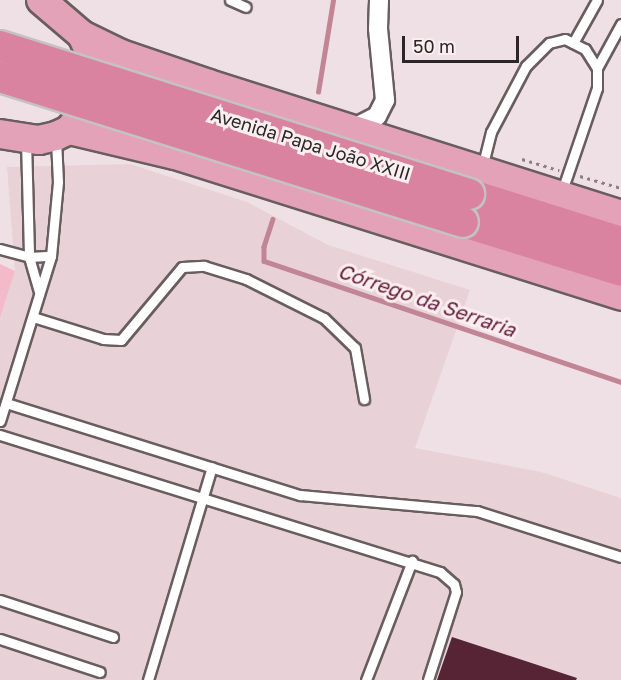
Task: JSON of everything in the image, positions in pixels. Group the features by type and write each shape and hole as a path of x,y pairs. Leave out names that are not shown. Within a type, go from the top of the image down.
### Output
{"highway":[{"name":"Avenida Papa João XXIII","path":"0,46 621,242"},
{"name":"Avenida Papa João XXIII","path":"0,77 471,196 621,271"}],"main road":[{"name":"Avenida Papa João XXIII","path":"41,0 82,35 129,57 350,130 471,196 560,196 621,215"},
{"path":"62,133 90,95 94,71 82,35"},
{"path":"13,136 62,133 175,155 621,296"}],"street":[{"path":"350,130 377,116 385,99 378,29 379,0"}],"lane":[{"path":"230,0 246,7"},
{"path":"573,43 597,0"},
{"path":"560,196 597,88 597,69 621,24"},
{"path":"471,196 491,132 526,66 549,43 565,39 585,49 597,69"},
{"path":"0,421 51,256 62,133"},
{"path":"13,136 29,257 39,292"},
{"path":"0,249 29,257 51,256"},
{"path":"33,317 103,339 121,340 182,267 204,266 246,279 324,318 355,348 364,399"},
{"path":"6,403 300,495 477,511 621,557"},
{"path":"0,435 412,561 449,578 456,592 428,680"},
{"path":"148,680 212,467"},
{"path":"366,680 412,561"},
{"path":"0,600 113,637"},
{"path":"0,639 100,672"}],"shaded area":[{"path":"130,164 247,202 328,245 470,290 415,448 541,472 621,498 621,680 0,680 0,318 15,271 7,167"},
{"path":"0,264 15,271 0,318"}],"building":[{"path":"452,637 577,678 576,680 437,680"}],"waterway":[{"name":"Córrego da Serraria","path":"318,92 333,0"},
{"name":"Córrego da Serraria","path":"273,219 264,247 264,261 621,382"}]}
